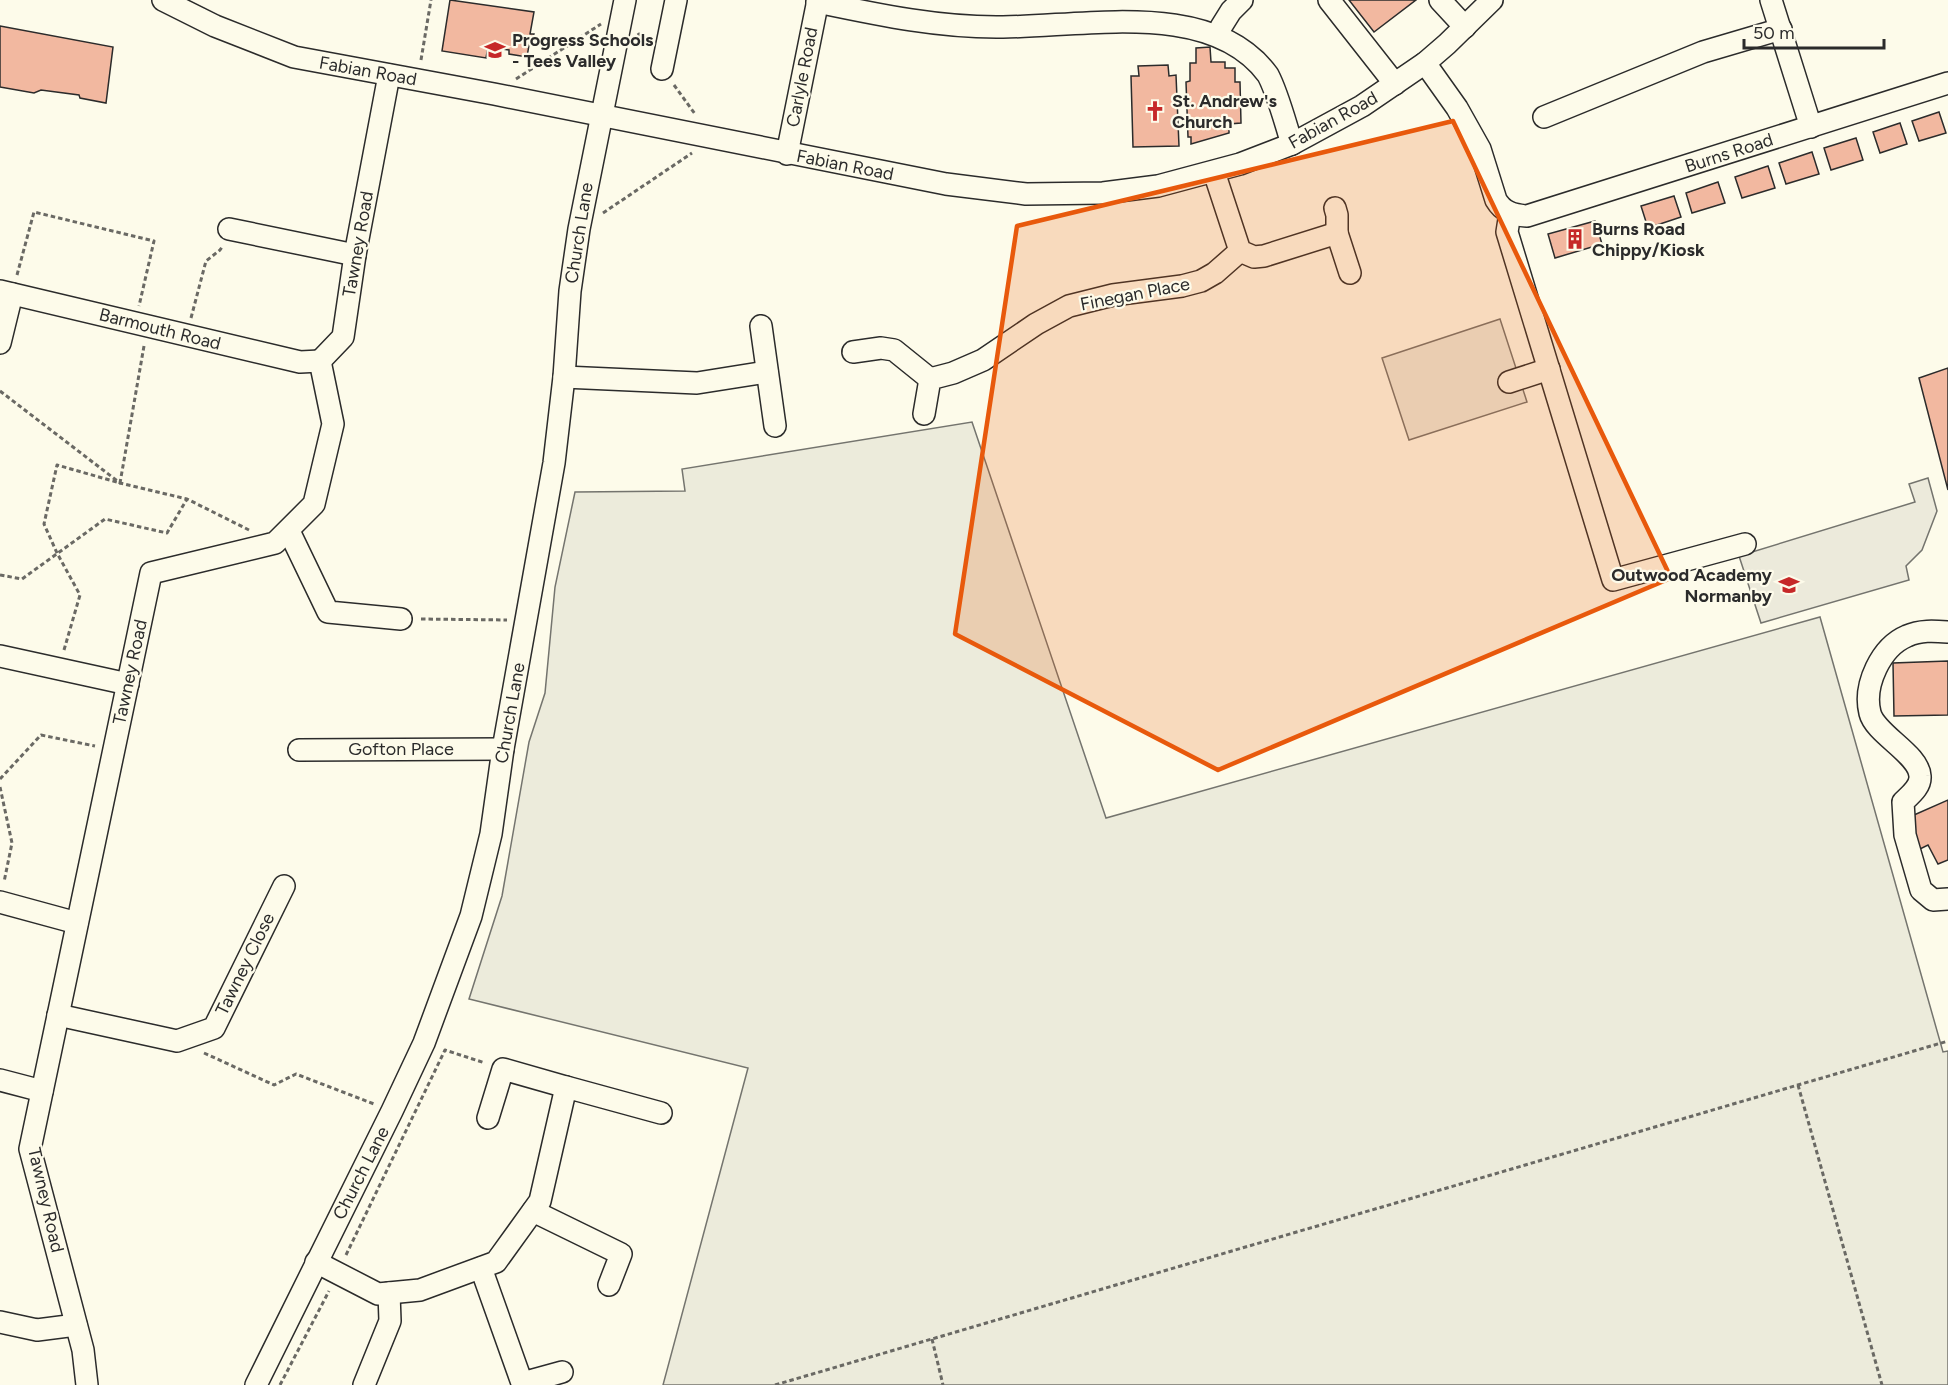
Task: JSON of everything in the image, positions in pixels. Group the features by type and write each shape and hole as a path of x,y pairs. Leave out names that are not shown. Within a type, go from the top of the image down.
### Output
{"street":[{"name":"Fabian Road","path":"163,0 215,26 294,57 946,184 1026,194 1103,193 1158,186 1240,164 1292,144 1336,121 1425,63 1492,0"},
{"name":"Church Lane","path":"256,1385 424,1043 471,916 491,834 503,749 554,464 579,229 625,0"},
{"path":"662,69 676,0"},
{"path":"1221,27 1242,0"},
{"path":"1329,0 1395,84"},
{"path":"1440,0 1465,27"},
{"path":"1771,0 1811,127"},
{"path":"818,1 900,19 955,26 1047,25 1147,14 1175,15 1198,20 1221,27 1255,55 1269,76 1292,144"},
{"name":"Carlyle Road","path":"787,154 818,1"},
{"path":"1544,117 1703,52 1781,29"},
{"path":"1425,63 1457,108 1480,149 1496,200 1510,213 1507,232 1613,580 1745,544"},
{"name":"Tawney Road","path":"320,361 343,336 354,255 389,75"},
{"name":"Burns Road","path":"1510,213 1527,216 1538,213 1948,83"},
{"path":"1214,172 1240,251 1254,257 1264,256 1337,233"},
{"path":"1335,208 1337,233 1350,273"},
{"path":"229,229 354,255"},
{"name":"Finegan Place","path":"930,379 953,373 983,360 1036,324 1070,306 1113,295 1182,286 1201,281 1215,273 1240,251"},
{"path":"0,343 6,292"},
{"name":"Barmouth Road","path":"6,292 300,362 320,361"},
{"path":"761,326 775,426"},
{"path":"852,352 882,348 894,350 930,379 924,414"},
{"path":"320,361 333,424 315,504 282,537 328,612 401,619"},
{"path":"1509,382 1549,369"},
{"path":"564,377 697,383 767,372"},
{"name":"Tawney Road","path":"87,1385 83,1350 30,1149 151,573 282,537"},
{"path":"1948,632 1930,630 1906,636 1887,652 1871,678 1868,698 1870,714 1875,725 1916,764 1920,776 1916,789 1903,802 1905,835 1921,890 1933,900 1948,899"},
{"path":"0,656 128,684"},
{"name":"Gofton Place","path":"299,750 503,749"},
{"name":"Tawney Close","path":"177,1041 214,1028 284,886"},
{"path":"0,902 78,923"},
{"path":"58,1015 177,1041"},
{"path":"488,1118 503,1069 661,1113"},
{"path":"0,1080 42,1091"},
{"path":"316,1262 378,1294 420,1290 496,1262 540,1202 566,1087"},
{"path":"533,1211 621,1254 609,1285"},
{"path":"481,1268 522,1383 562,1372"},
{"path":"364,1385 390,1321 389,1293"},
{"path":"0,1322 37,1330 76,1325"}],"path":[{"path":"417,80 431,0"},
{"path":"6,292 34,212 154,241 133,335 146,338 120,483"},
{"path":"186,335 206,261 220,250 229,229"},
{"path":"0,391 120,483"},
{"path":"58,669 80,595 57,554 44,524 57,465 187,499 282,537"},
{"path":"0,575 21,579 105,519 167,533 187,499"},
{"path":"401,619 526,621"},
{"path":"0,779 41,735 114,750"},
{"path":"0,787 12,843 0,902"},
{"path":"177,1041 274,1085 296,1074 412,1121"},
{"path":"775,1385 1948,1041"},
{"path":"280,1385 338,1274 445,1050 503,1069"},
{"path":"1798,1085 1882,1385"},
{"path":"932,1339 943,1385"}],"highlighted area":[{"path":"1453,121 1671,578 1218,770 955,634 1017,226"}],"shaded area":[{"path":"1500,319 1527,402 1409,440 1382,358"},
{"path":"972,422 1106,818 1820,617 1943,1052 1948,1051 1948,1385 663,1385 748,1068 469,999 502,896 529,742 545,693 555,587 575,492 685,491 682,469"},
{"path":"1928,478 1937,511 1922,550 1906,566 1909,580 1761,623 1739,556 1915,502 1909,484"}],"building":[{"path":"450,0 534,12 530,34 534,34 533,45 529,45 527,57 509,54 509,50 488,47 486,58 442,51"},
{"path":"1349,0 1416,0 1374,32"},
{"path":"0,26 113,47 106,103 80,98 79,95 41,90 34,93 0,87"},
{"path":"1210,47 1211,62 1225,62 1225,68 1235,68 1235,82 1240,82 1241,123 1229,124 1229,133 1191,144 1191,137 1188,137 1186,82 1190,81 1190,63 1196,63 1196,48"},
{"name":"St. Andrew's Church","path":"1168,65 1169,76 1176,75 1179,146 1133,147 1131,76 1139,76 1138,66"},
{"path":"1939,112 1946,133 1919,141 1912,121"},
{"path":"1900,123 1907,144 1880,153 1873,132"},
{"path":"1856,138 1863,160 1831,170 1824,148"},
{"path":"1812,152 1819,174 1786,184 1779,163"},
{"path":"1768,166 1775,188 1742,198 1735,177"},
{"path":"1718,182 1725,203 1692,213 1686,193"},
{"path":"1674,196 1681,217 1648,228 1641,206"},
{"name":"Burns Road Chippy/Kiosk","path":"1595,221 1602,244 1555,258 1548,234"},
{"path":"1948,368 1948,490 1919,378"},
{"path":"1948,661 1948,715 1894,716 1893,663"},
{"path":"1948,800 1948,860 1938,864 1928,845 1918,850 1905,819"}],"place":[{"name":"Progress Schools - Tees Valley","path":"495,50"},
{"name":"St. Andrew's Church","path":"1155,111"},
{"name":"Burns Road Chippy/Kiosk","path":"1575,239"},
{"name":"Outwood Academy Normanby","path":"1789,585"}]}
